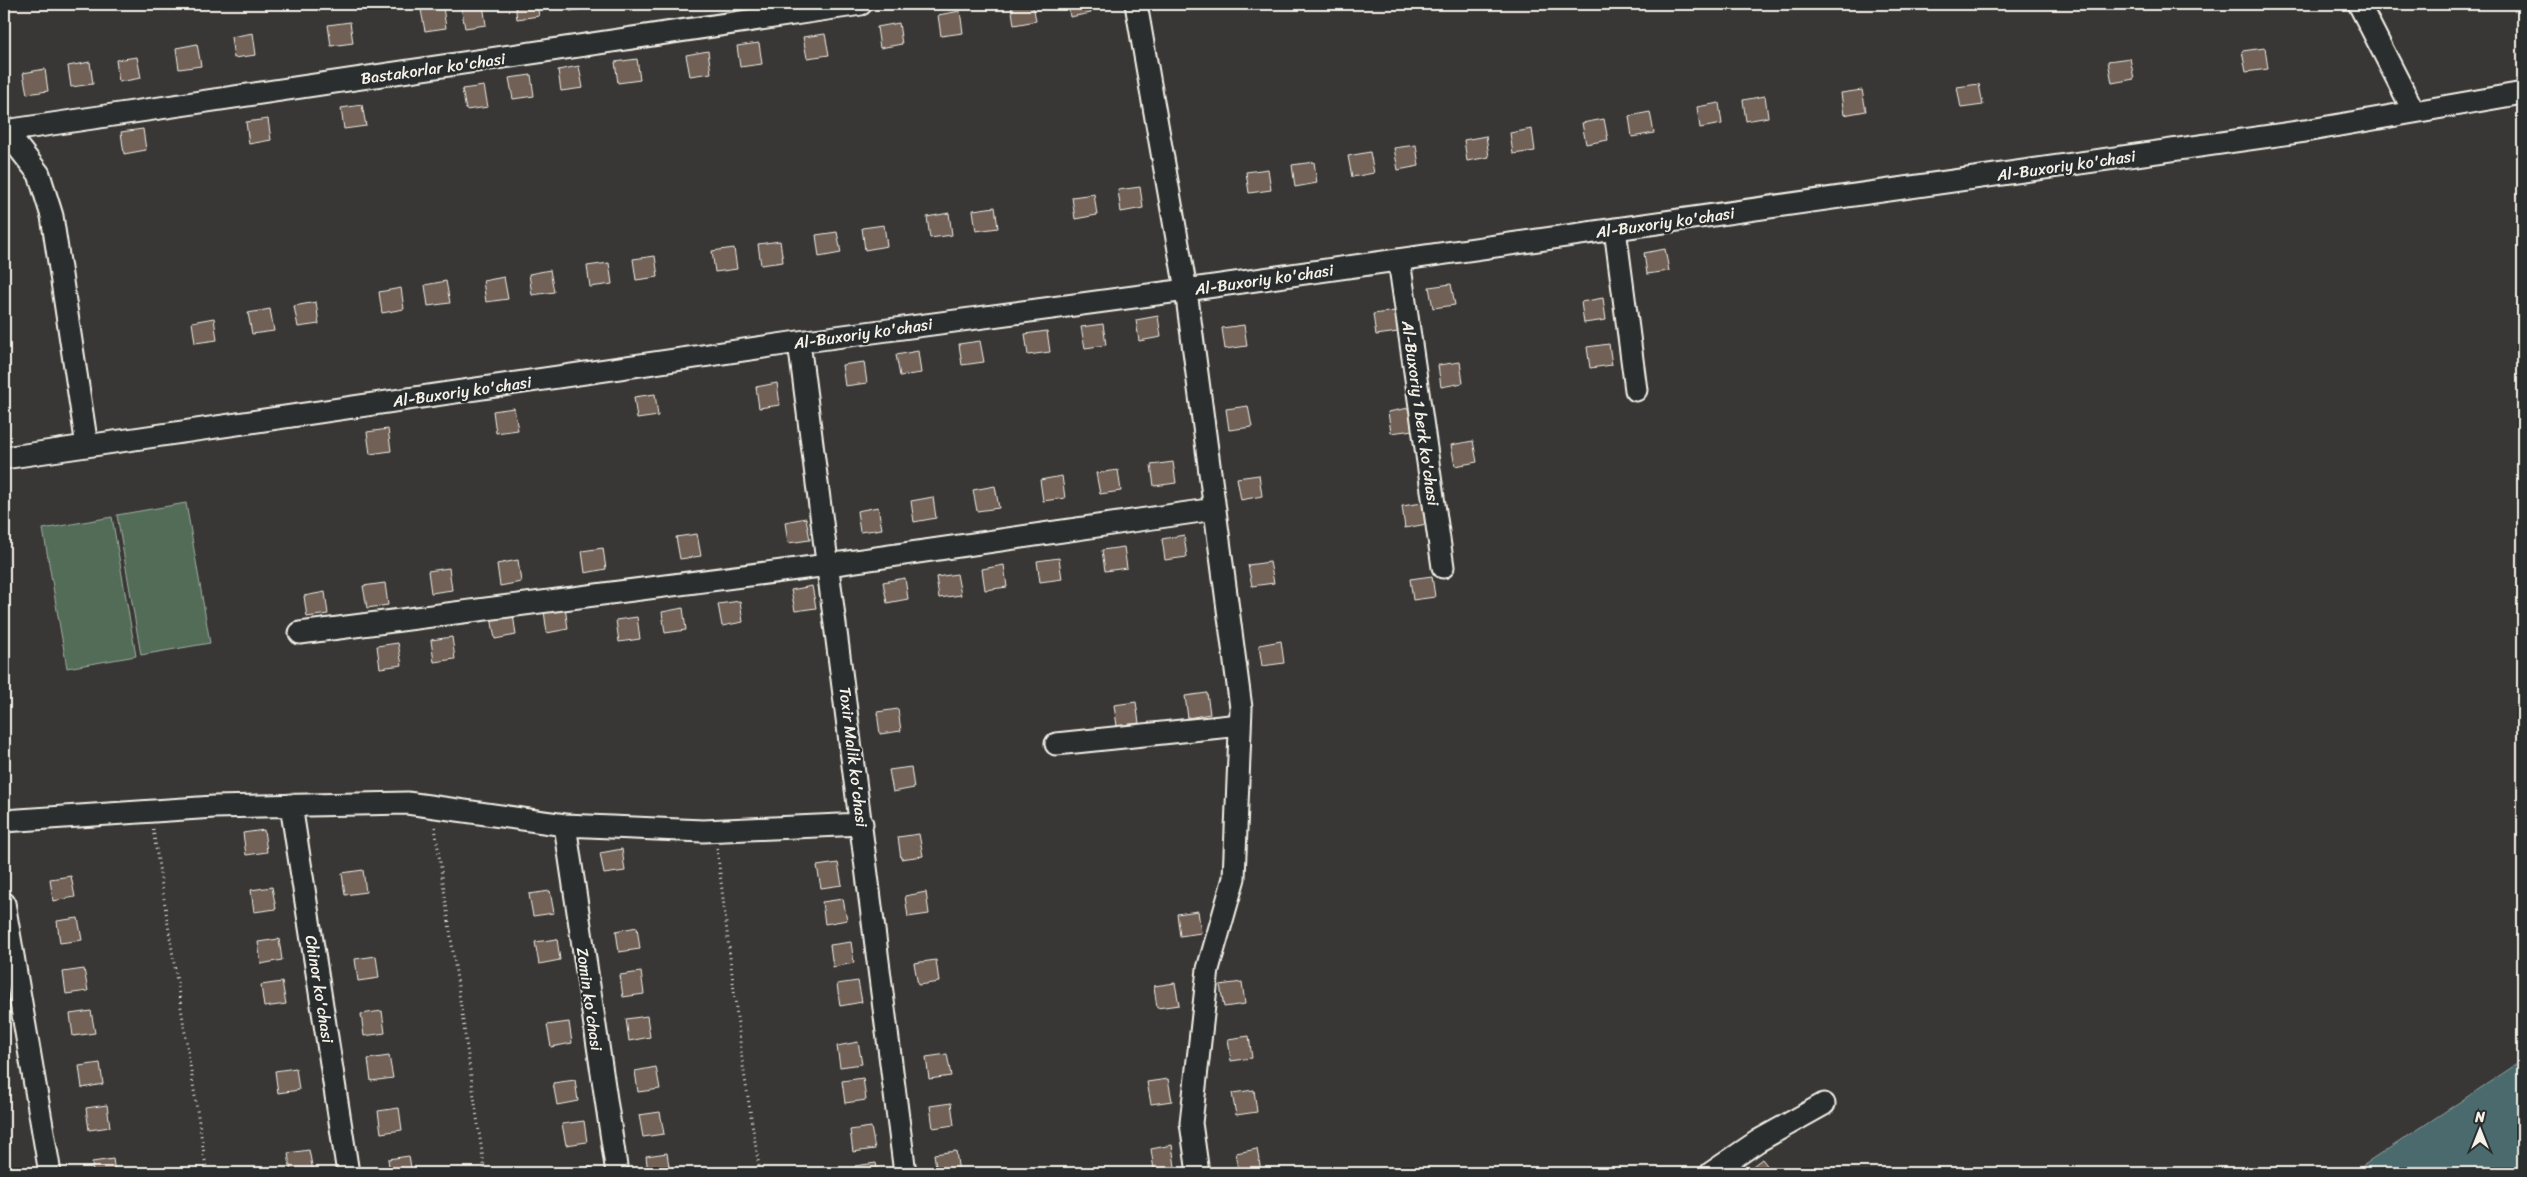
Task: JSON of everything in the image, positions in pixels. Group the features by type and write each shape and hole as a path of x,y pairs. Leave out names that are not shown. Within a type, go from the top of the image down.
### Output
{"street":[{"name":"Bastakorlar ko'chasi","path":"4,130 861,4"},
{"path":"1136,4 1186,290 1241,708 1234,878 1208,969 1191,1123 1198,1173"},
{"path":"2360,4 2414,112"},
{"name":"Al-Buxoriy ko'chasi","path":"4,458 800,342 1186,290 2295,132 2523,93"},
{"path":"4,130 39,174 52,216 87,446"},
{"path":"1615,229 1636,390"},
{"name":"Al-Buxoriy 1 berk ko'chasi","path":"1399,260 1443,567"},
{"name":"Toxir Malik ko'chasi","path":"800,342 905,1173"},
{"path":"300,633 828,565 1215,508"},
{"path":"1056,744 1240,725"},
{"path":"4,821 150,811 291,805 407,803 565,825 715,830 862,824"},
{"name":"Chinor ko'chasi","path":"291,805 348,1173"},
{"name":"Zomin ko'chasi","path":"565,825 616,1173"},
{"path":"4,903 50,1173"},
{"path":"1711,1173 1758,1141 1824,1104"}],"path":[{"path":"432,806 485,1173"},
{"path":"150,811 207,1173"},
{"path":"715,830 743,1066 760,1173"}],"green space":[{"path":"186,503 210,643 141,655 117,515"},
{"path":"112,517 136,656 67,668 43,529"}],"water":[{"path":"2523,1060 2523,1173 2352,1173"}],"building":[{"path":"483,4 486,25 465,28 461,7"},
{"path":"515,4 537,4 539,16 517,19"},
{"path":"569,4 591,4 592,8 570,11"},
{"path":"1011,4 1033,4 1036,21 1014,25"},
{"path":"1068,4 1090,4 1091,13 1070,17"},
{"path":"443,7 446,28 425,31 421,10"},
{"path":"960,11 963,33 941,36 938,15"},
{"path":"350,22 353,43 331,46 328,25"},
{"path":"899,23 902,44 880,48 877,27"},
{"path":"253,33 256,55 234,58 231,37"},
{"path":"825,34 829,55 807,58 803,37"},
{"path":"759,43 762,64 740,67 737,46"},
{"path":"197,44 201,66 179,69 176,48"},
{"path":"2265,48 2268,69 2246,72 2242,51"},
{"path":"708,51 711,73 690,76 686,55"},
{"path":"137,57 141,78 119,82 116,60"},
{"path":"2130,58 2134,79 2112,83 2108,61"},
{"path":"637,59 640,80 618,83 615,62"},
{"path":"90,62 93,84 71,87 68,66"},
{"path":"579,66 583,88 561,91 558,70"},
{"path":"45,69 48,91 27,94 23,73"},
{"path":"531,75 534,96 513,99 509,78"},
{"path":"1979,84 1983,105 1961,108 1957,87"},
{"path":"484,86 488,107 466,110 462,89"},
{"path":"1862,90 1866,111 1844,115 1841,93"},
{"path":"1765,96 1768,117 1746,121 1743,100"},
{"path":"1719,103 1722,124 1700,128 1697,107"},
{"path":"362,105 366,126 344,129 341,108"},
{"path":"1650,112 1654,133 1632,137 1629,116"},
{"path":"268,119 271,140 249,144 246,122"},
{"path":"1604,119 1608,140 1586,144 1582,123"},
{"path":"143,129 146,150 124,154 121,132"},
{"path":"1532,129 1535,151 1513,154 1510,133"},
{"path":"1486,136 1489,157 1467,161 1464,140"},
{"path":"1416,145 1419,166 1398,170 1394,148"},
{"path":"1370,152 1374,173 1352,177 1348,156"},
{"path":"1314,162 1317,183 1295,187 1292,165"},
{"path":"1268,169 1271,190 1249,193 1246,172"},
{"path":"1140,187 1143,208 1121,212 1118,190"},
{"path":"1094,194 1097,215 1075,219 1072,197"},
{"path":"995,207 998,228 976,231 973,210"},
{"path":"949,213 952,235 930,238 927,217"},
{"path":"884,225 887,246 865,250 862,228"},
{"path":"837,232 841,253 819,257 816,235"},
{"path":"780,241 783,262 761,265 758,244"},
{"path":"734,248 737,269 715,272 712,251"},
{"path":"1665,249 1669,271 1647,274 1644,253"},
{"path":"655,256 658,277 636,280 633,259"},
{"path":"609,263 612,284 590,287 587,266"},
{"path":"550,270 554,292 532,295 529,274"},
{"path":"504,277 508,299 486,302 483,281"},
{"path":"446,281 450,303 428,306 425,285"},
{"path":"1451,284 1455,305 1433,308 1429,287"},
{"path":"401,288 404,309 382,313 379,292"},
{"path":"1603,298 1606,320 1584,323 1581,302"},
{"path":"316,302 319,324 298,327 294,306"},
{"path":"270,309 274,331 252,334 248,313"},
{"path":"1395,311 1398,332 1376,335 1373,314"},
{"path":"1158,316 1161,337 1139,341 1136,320"},
{"path":"214,318 217,340 195,343 192,322"},
{"path":"1103,324 1106,345 1085,348 1081,327"},
{"path":"1244,325 1247,346 1225,349 1222,328"},
{"path":"1047,331 1050,352 1028,355 1025,334"},
{"path":"980,341 984,362 962,365 959,344"},
{"path":"1609,344 1612,365 1590,368 1587,347"},
{"path":"918,351 921,373 900,376 896,355"},
{"path":"864,362 867,383 845,386 842,365"},
{"path":"1460,362 1463,383 1441,387 1438,365"},
{"path":"777,383 780,405 759,408 756,387"},
{"path":"655,394 658,416 637,419 634,397"},
{"path":"1248,406 1252,427 1229,430 1226,409"},
{"path":"514,408 518,430 496,433 493,411"},
{"path":"1409,408 1413,430 1391,433 1388,412"},
{"path":"388,429 391,451 370,454 367,432"},
{"path":"1473,441 1477,462 1455,466 1451,445"},
{"path":"1173,462 1176,483 1154,486 1151,465"},
{"path":"1118,470 1121,491 1100,494 1096,473"},
{"path":"1259,475 1262,496 1241,500 1237,478"},
{"path":"1062,476 1065,498 1043,501 1040,480"},
{"path":"995,486 999,508 977,511 973,490"},
{"path":"933,497 936,518 914,522 911,501"},
{"path":"1423,503 1427,524 1405,528 1402,506"},
{"path":"878,507 882,529 860,532 857,511"},
{"path":"806,518 810,540 788,543 785,522"},
{"path":"697,534 701,556 680,559 676,537"},
{"path":"1184,535 1187,557 1165,560 1162,539"},
{"path":"1124,547 1127,568 1105,571 1102,550"},
{"path":"603,548 606,569 585,573 582,551"},
{"path":"1059,558 1062,579 1040,582 1037,561"},
{"path":"518,560 521,582 500,586 497,564"},
{"path":"1270,562 1274,583 1252,586 1248,565"},
{"path":"1004,565 1007,587 985,590 982,569"},
{"path":"449,568 452,590 431,593 428,571"},
{"path":"957,574 961,595 939,598 936,577"},
{"path":"1432,576 1435,597 1413,600 1410,579"},
{"path":"905,578 908,599 887,603 883,582"},
{"path":"385,583 388,605 367,608 363,586"},
{"path":"812,586 816,608 795,611 791,590"},
{"path":"325,592 328,614 307,617 304,596"},
{"path":"740,601 743,622 722,626 718,604"},
{"path":"565,607 568,629 547,633 544,611"},
{"path":"683,608 686,630 665,633 662,612"},
{"path":"513,614 516,635 495,639 491,617"},
{"path":"637,617 640,639 619,642 616,620"},
{"path":"452,637 455,659 434,662 431,640"},
{"path":"1281,641 1284,663 1262,666 1259,645"},
{"path":"398,643 402,665 380,668 377,646"},
{"path":"1207,693 1210,714 1188,718 1185,696"},
{"path":"1136,702 1139,723 1117,726 1114,705"},
{"path":"898,709 901,731 880,734 877,712"},
{"path":"911,767 914,788 893,792 889,770"},
{"path":"264,830 267,852 246,855 243,833"},
{"path":"919,834 923,856 901,859 898,837"},
{"path":"622,849 625,871 604,874 600,853"},
{"path":"838,863 842,885 821,888 817,866"},
{"path":"363,870 366,892 345,895 342,873"},
{"path":"71,876 75,897 53,901 50,879"},
{"path":"272,887 276,909 254,912 251,890"},
{"path":"550,891 554,913 533,916 529,894"},
{"path":"926,892 929,914 908,917 905,896"},
{"path":"843,899 847,920 825,924 822,902"},
{"path":"1198,911 1201,933 1180,936 1177,914"},
{"path":"78,918 82,940 60,943 57,921"},
{"path":"637,927 640,949 619,952 616,931"},
{"path":"279,939 282,960 261,964 258,942"},
{"path":"557,939 560,960 539,964 535,942"},
{"path":"851,942 854,963 833,967 830,945"},
{"path":"376,956 379,978 358,981 355,959"},
{"path":"936,960 939,982 918,985 914,963"},
{"path":"84,969 88,991 66,994 63,972"},
{"path":"641,972 644,994 623,997 620,975"},
{"path":"858,981 862,1002 840,1006 837,984"},
{"path":"282,982 286,1004 264,1007 261,985"},
{"path":"1242,982 1245,1004 1224,1007 1220,985"},
{"path":"1175,983 1179,1005 1157,1008 1154,986"},
{"path":"91,1011 95,1033 73,1036 70,1014"},
{"path":"382,1011 385,1033 364,1036 361,1014"},
{"path":"647,1016 650,1037 629,1041 626,1019"},
{"path":"569,1022 572,1043 551,1047 547,1025"},
{"path":"1249,1036 1252,1058 1231,1061 1228,1039"},
{"path":"858,1042 862,1064 840,1067 837,1046"},
{"path":"947,1054 951,1076 929,1079 926,1057"},
{"path":"389,1056 393,1078 371,1081 368,1059"},
{"path":"100,1063 103,1084 82,1088 79,1066"},
{"path":"656,1067 660,1089 638,1092 635,1071"},
{"path":"296,1068 299,1090 278,1093 275,1071"},
{"path":"863,1078 866,1100 845,1103 842,1081"},
{"path":"1168,1079 1172,1101 1151,1104 1147,1082"},
{"path":"575,1080 578,1101 557,1105 553,1083"},
{"path":"1254,1090 1257,1112 1236,1115 1232,1093"},
{"path":"951,1103 954,1125 933,1128 930,1106"},
{"path":"107,1105 110,1127 89,1130 86,1108"},
{"path":"399,1108 402,1130 381,1133 378,1111"},
{"path":"660,1112 664,1134 643,1137 639,1115"},
{"path":"584,1121 587,1142 566,1145 562,1124"},
{"path":"871,1127 875,1149 853,1152 850,1130"},
{"path":"1172,1145 1175,1167 1154,1170 1151,1149"},
{"path":"1257,1149 1261,1171 1239,1173 1236,1153"},
{"path":"309,1150 313,1171 291,1173 288,1153"},
{"path":"956,1151 959,1173 937,1173 934,1154"},
{"path":"667,1153 670,1173 648,1173 646,1156"},
{"path":"409,1156 412,1173 390,1173 388,1159"},
{"path":"113,1159 115,1173 93,1173 92,1162"},
{"path":"1762,1159 1773,1173 1745,1172"},
{"path":"876,1163 878,1173 856,1173 855,1166"},
{"path":"591,1167 592,1173 570,1173 570,1170"}]}
